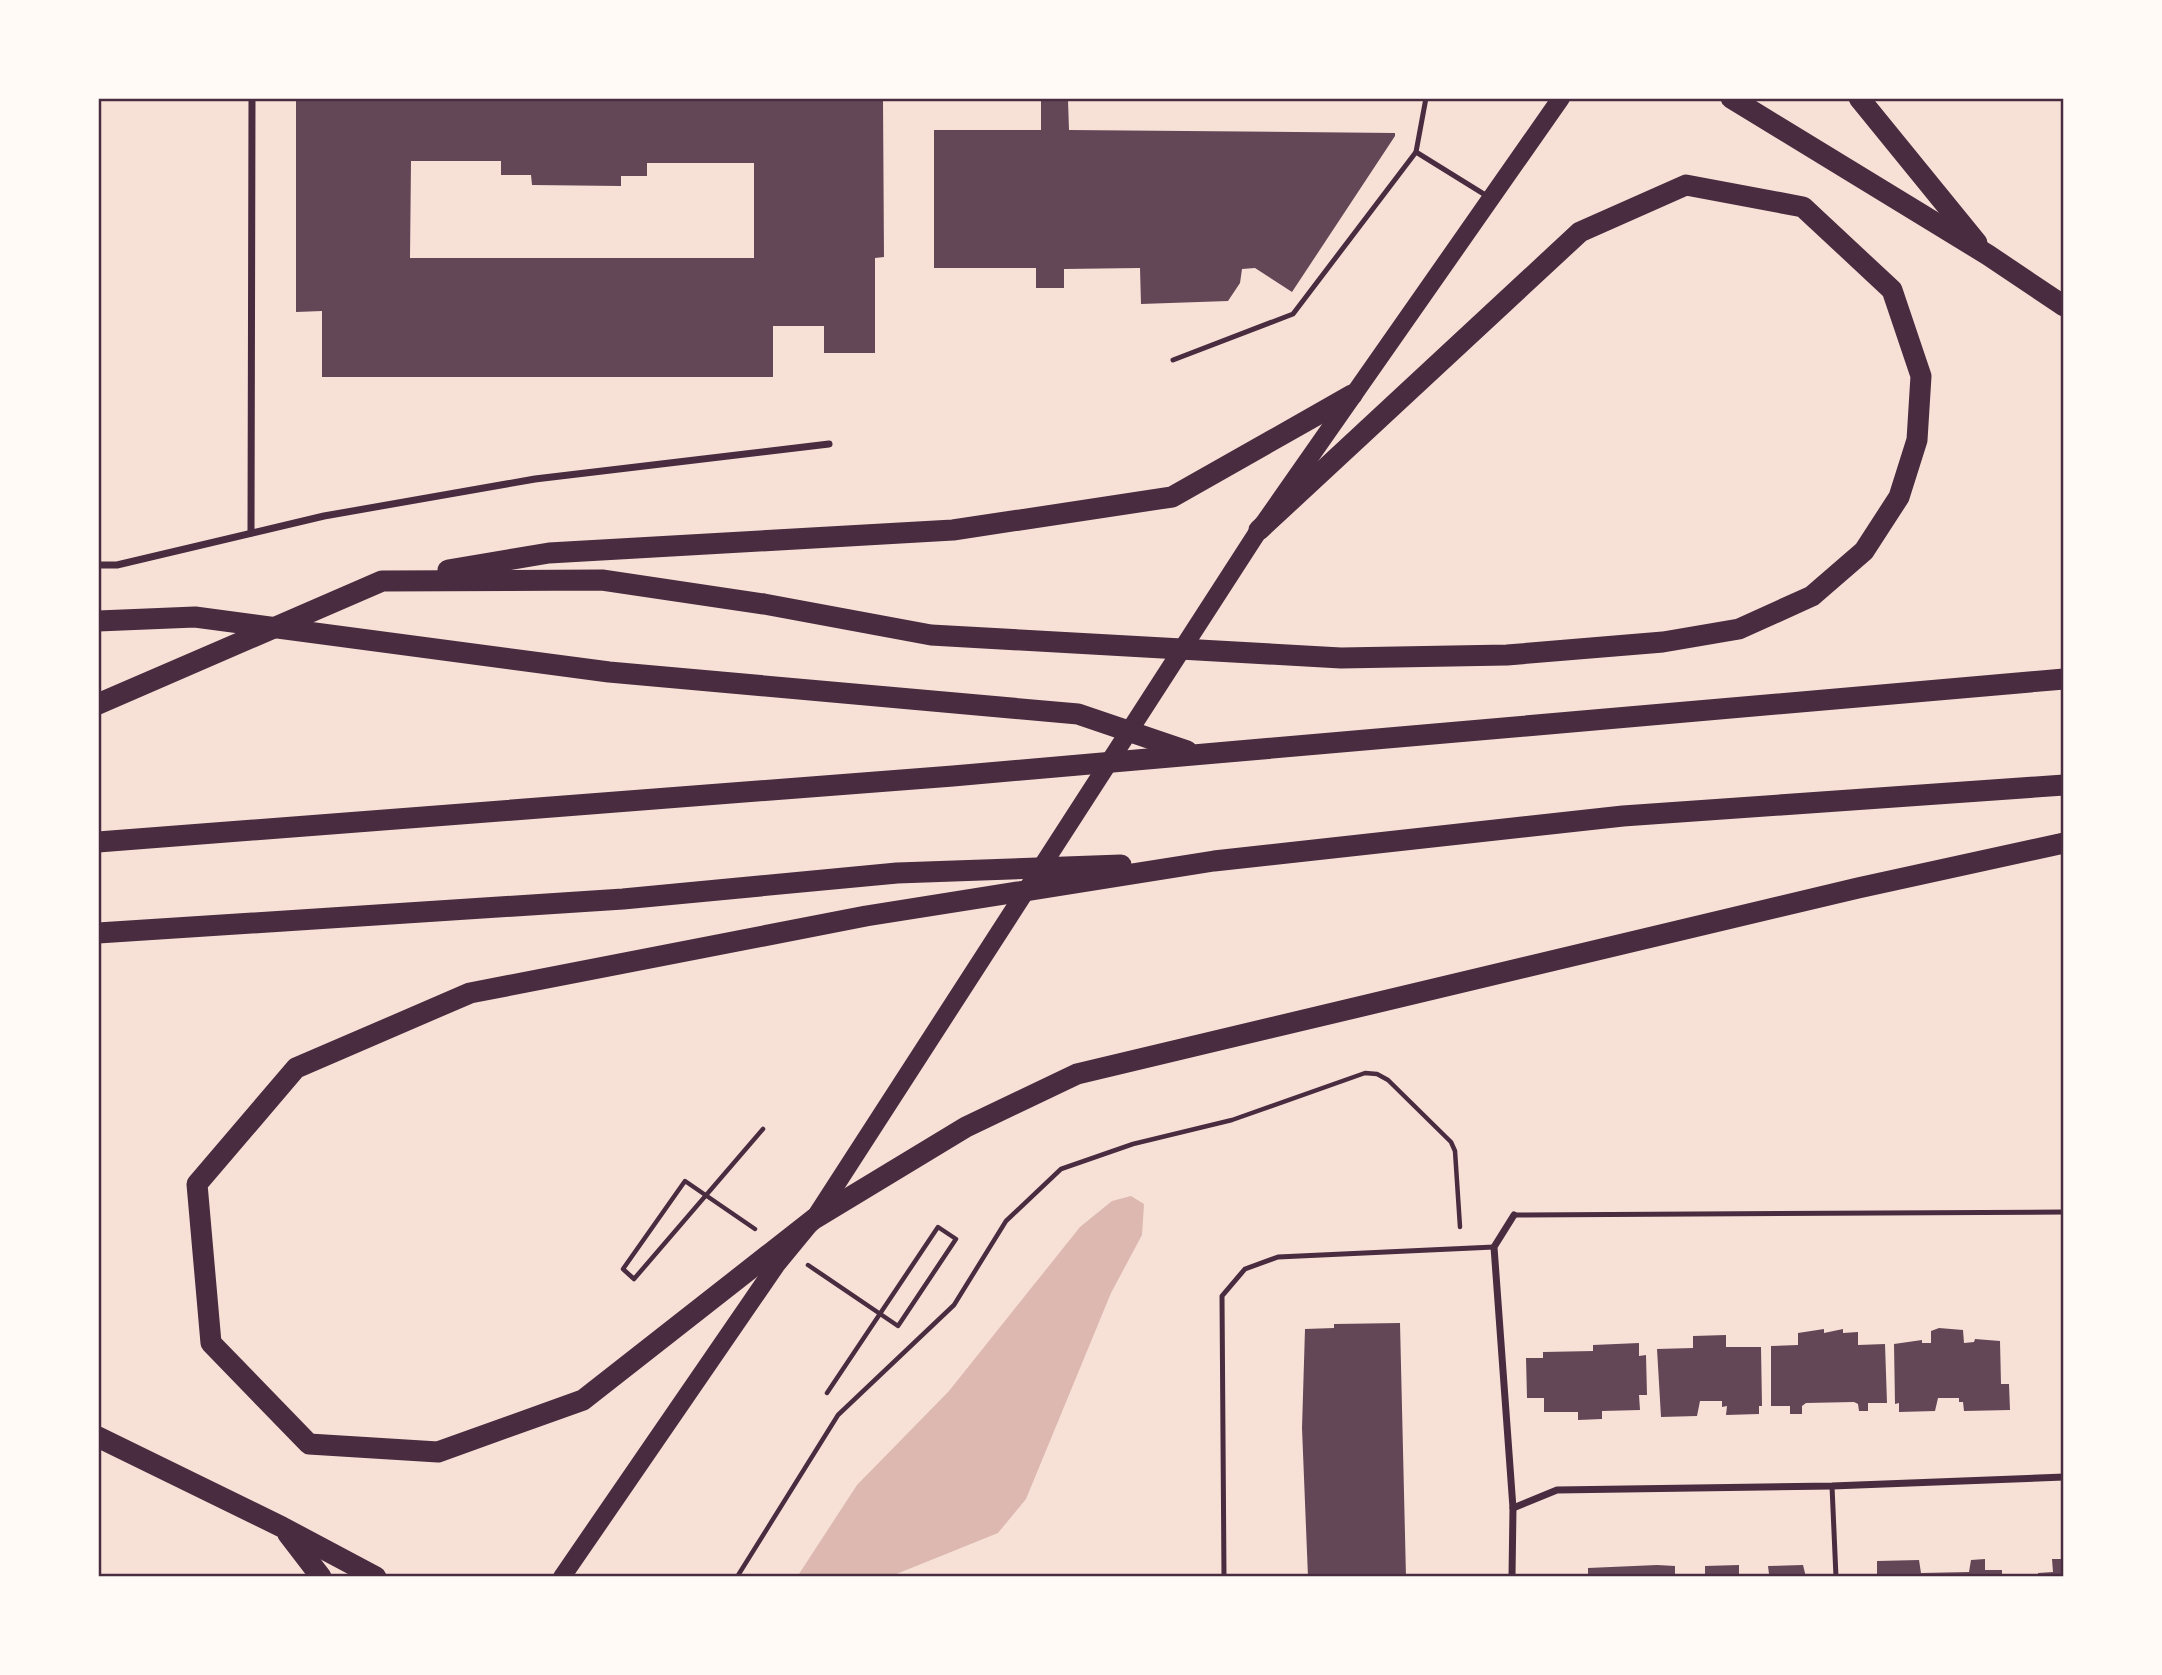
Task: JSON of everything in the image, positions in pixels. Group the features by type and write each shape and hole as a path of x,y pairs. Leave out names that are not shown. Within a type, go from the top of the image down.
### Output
{"highway":[{"path":"1731,98 1988,255 2064,306"},
{"path":"1859,98 1988,255"},
{"path":"382,581 602,579 764,604 931,635 1340,657 1507,655 1663,642 1739,629 1812,596 1864,551 1899,497 1917,440 1921,376 1892,290 1803,206 1686,185 1580,232 1259,530"},
{"path":"98,704 382,581 549,553 953,530 1172,497 1352,395"},
{"path":"98,621 195,617 609,673 1077,714 1195,754"},
{"path":"98,842 953,776 2064,679"},
{"path":"2064,785 1623,816 1214,862 866,916 470,993 296,1068 197,1184 211,1343 309,1444 439,1452 583,1400 814,1219 966,1127 1077,1074 1858,888 2064,843"},
{"path":"98,934 623,899 897,873 1214,862"},
{"path":"98,1437 282,1527 376,1577"},
{"path":"282,1527 321,1577"}],"main road":[{"path":"562,1577 777,1264 814,1219 1259,530 1561,98"}],"street":[{"path":"251,533 252,98"},
{"path":"98,565 117,565 324,516 534,479 829,444"},
{"path":"1512,1577 1513,1508 1494,1247 1514,1215"},
{"path":"1513,1508 1557,1490 1832,1486 2064,1477"}],"lane":[{"path":"1172,360 1293,314 1416,152 1426,98"},
{"path":"1416,152 1490,198"},
{"path":"1514,1215 2064,1212"},
{"path":"1224,1577 1222,1296 1245,1269 1278,1257 1494,1247"},
{"path":"1832,1486 1836,1577"}],"path":[{"path":"737,1577 838,1415 954,1305 1006,1222 1061,1169 1133,1144 1232,1120 1366,1073 1388,1080 1455,1151 1461,1249"},
{"path":"685,1181 624,1269 634,1279 763,1129"},
{"path":"827,1394 939,1227 956,1239 898,1326"}],"shaded area":[{"path":"1131,1196 1144,1204 1142,1235 1111,1293 1026,1499 998,1533 889,1577 797,1577 857,1485 949,1391 1080,1227 1112,1201"}],"building":[{"path":"296,98 883,100 884,257 875,258 875,353 824,353 824,326 773,326 773,377 322,377 322,311 296,312","holes":["411,161 501,161 501,175 531,175 532,185 621,186 621,176 647,176 647,163 754,163 754,258 410,258"]},
{"path":"1041,100 1068,100 1069,130 1395,133 1395,136 1292,292 1255,268 1242,269 1240,283 1228,301 1141,304 1140,268 1064,269 1064,288 1036,288 1036,268 934,268 934,130 1041,130"},
{"path":"1400,1323 1406,1577 1308,1577 1302,1428 1305,1329 1334,1328 1334,1324"},
{"path":"1939,1328 1963,1330 1964,1343 1974,1342 1975,1339 2000,1341 2001,1384 2009,1384 2010,1410 1964,1411 1963,1402 1959,1402 1959,1398 1938,1398 1935,1411 1899,1412 1899,1403 1895,1404 1894,1344 1922,1340 1922,1343 1931,1343 1931,1331"},
{"path":"1824,1329 1824,1333 1843,1329 1843,1333 1858,1332 1858,1345 1885,1344 1887,1403 1868,1403 1868,1411 1859,1411 1858,1404 1854,1402 1806,1403 1802,1406 1802,1414 1790,1414 1790,1406 1771,1406 1771,1346 1798,1345 1798,1333"},
{"path":"1726,1335 1726,1347 1761,1347 1762,1406 1759,1406 1759,1414 1726,1415 1727,1406 1722,1407 1722,1401 1700,1401 1697,1416 1661,1417 1657,1349 1693,1348 1693,1336"},
{"path":"1639,1343 1639,1356 1646,1355 1647,1395 1639,1395 1640,1410 1602,1411 1602,1419 1578,1420 1578,1412 1544,1412 1544,1398 1527,1398 1526,1358 1543,1358 1543,1352 1593,1351 1593,1345"},
{"path":"1985,1559 1985,1570 2002,1570 2002,1577 1877,1577 1877,1561 1919,1560 1921,1573 1969,1572 1971,1560"},
{"path":"2052,1559 2064,1559 2064,1577 2038,1577 2038,1573 2053,1572"},
{"path":"1739,1565 1739,1574 1743,1577 1705,1577 1705,1566"},
{"path":"1803,1565 1806,1577 1765,1577 1769,1574 1768,1566"},
{"path":"1675,1566 1675,1577 1588,1577 1588,1568"}]}
